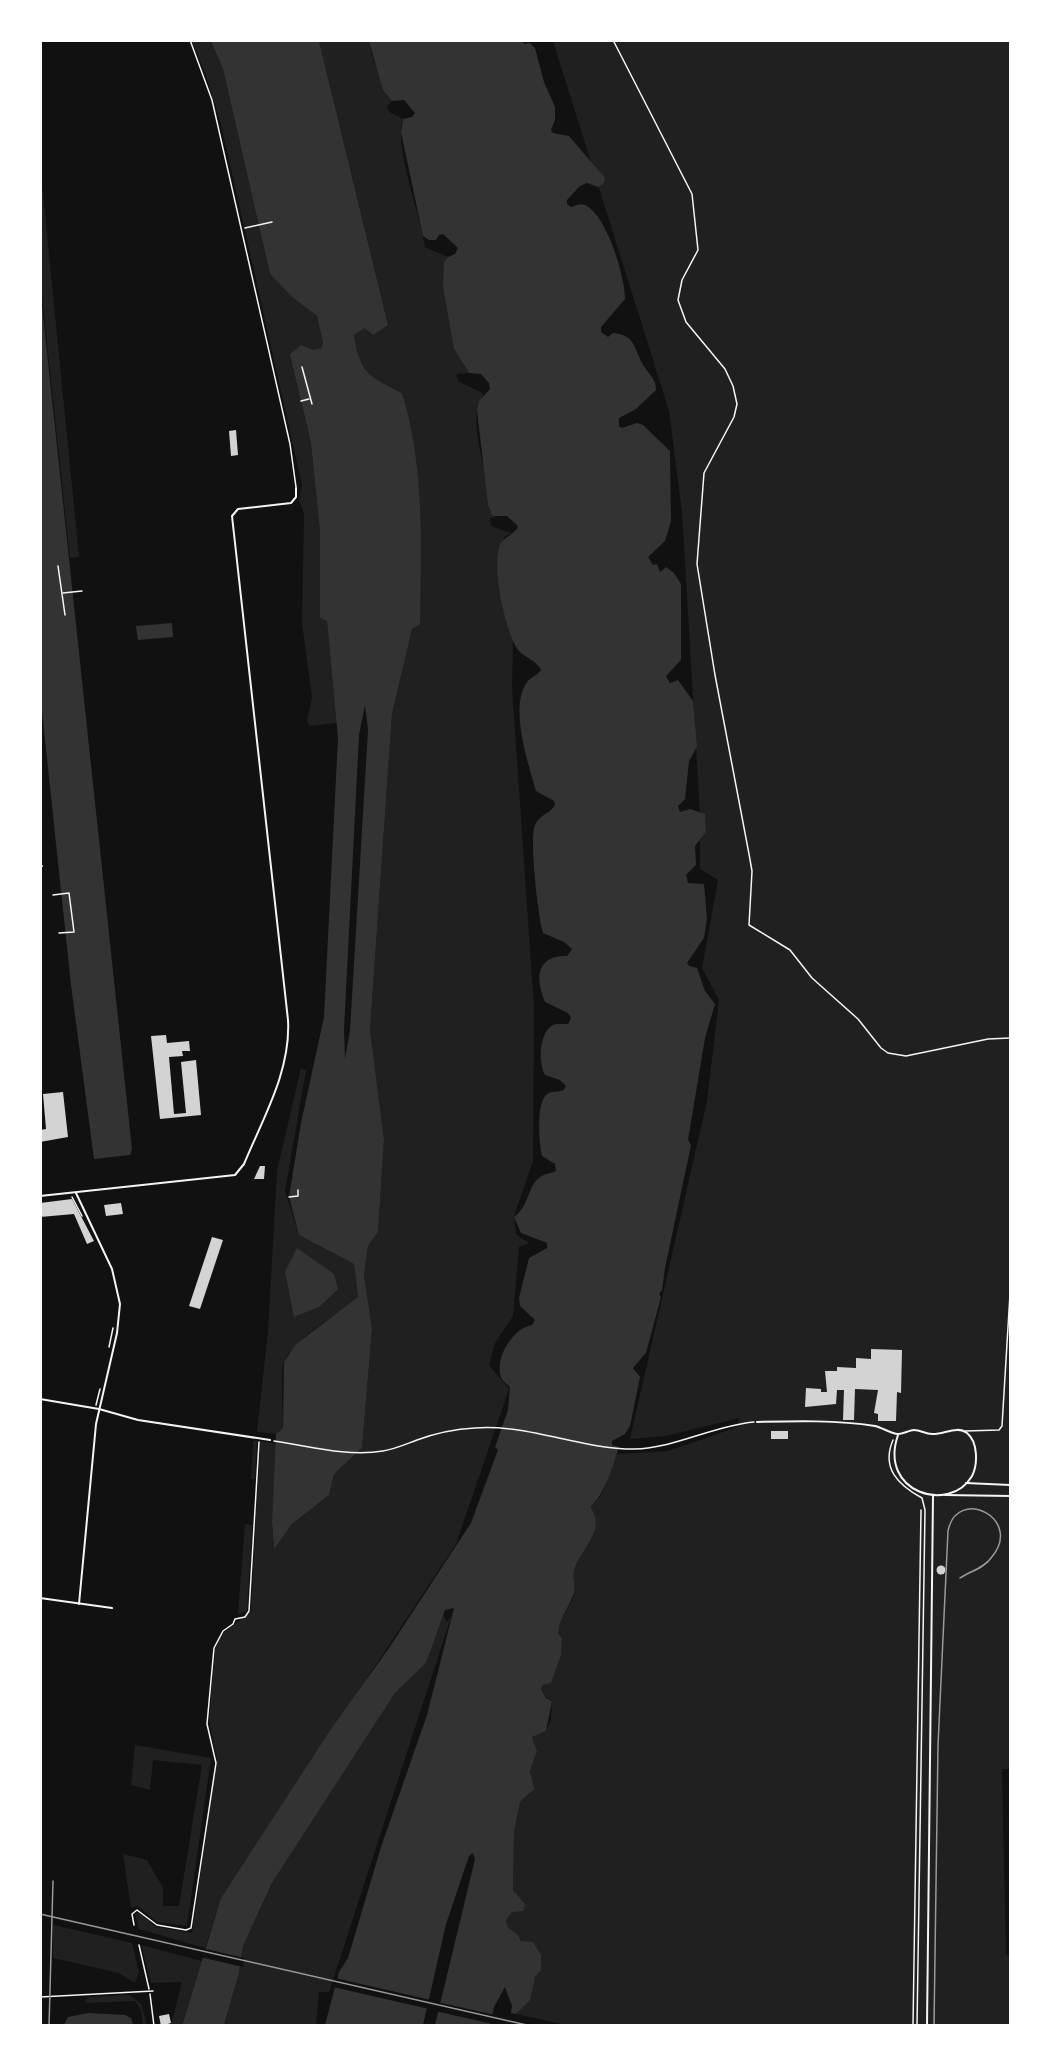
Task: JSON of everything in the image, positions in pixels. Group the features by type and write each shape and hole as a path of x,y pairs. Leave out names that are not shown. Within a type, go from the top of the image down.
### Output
{"street":[{"path":"40,1196 228,1177 237,1174 242,1168 280,1078 285,1059 288,1028 232,516 238,509 291,503 296,498 296,488"},
{"path":"76,1193 109,1260 119,1299 118,1328 97,1409 79,1604"},
{"path":"40,1399 97,1409 138,1420 270,1440"},
{"path":"757,1422 872,1426 898,1435 914,1430 933,1434 964,1431 972,1440 976,1455 972,1474 966,1483"},
{"path":"898,1435 894,1460 898,1474 913,1488 933,1496 1011,1496"},
{"path":"942,1495 966,1483 1011,1485"},
{"path":"927,2025 933,1496"},
{"path":"40,1598 112,1608"}],"lane":[{"path":"190,40 212,100 294,462 296,488"},
{"path":"964,1431 999,1430 1002,1426 1011,1294"},
{"path":"40,1997 153,1991"}],"path":[{"path":"613,40 692,194 698,250 682,279 678,300 686,322 725,369 734,386 737,404 734,417 704,472 697,564 717,686 752,871 749,925 790,950 812,978 858,1019 881,1048 888,1053 906,1056 988,1039 1011,1038"},
{"path":"241,229 272,222"},
{"path":"302,367 312,404"},
{"path":"301,401 310,399"},
{"path":"58,566 65,615"},
{"path":"62,593 82,591"},
{"path":"53,895 69,893 74,932 59,933"},
{"path":"289,1197 298,1196 298,1191"},
{"path":"70,1193 82,1216"},
{"path":"108,1352 114,1326"},
{"path":"97,1409 100,1385"},
{"path":"270,1440 373,1453 391,1450 441,1433 489,1427 522,1430 603,1446 635,1449 679,1443 727,1426 757,1422"},
{"path":"134,1925 132,1914 137,1910 157,1925 186,1930 191,1928 216,1763 207,1725 214,1648 219,1635 233,1624 235,1619 245,1617 249,1611 259,1438"},
{"path":"917,2025 925,1510 921,1497"},
{"path":"913,2025 921,1510"},
{"path":"139,1945 150,1991 154,2025"}],"shaded area":[{"path":"192,41 211,41 223,69 270,274 292,297 317,316 323,343 321,348 313,350 301,401 311,443 320,532 320,618 327,621 337,723 310,726 307,721 312,697 302,623 304,514 299,500 302,485 221,124 206,75"},
{"path":"211,41 319,41 388,325 373,335 365,328 354,335 356,348 363,366 373,377 402,393 415,450 420,507 420,624 412,629 392,714 370,1030 384,1140 378,1232 368,1246 364,1275 372,1329 362,1448 334,1474 329,1495 292,1524 274,1549 272,1522 276,1434 283,1428 284,1362 295,1345 358,1297 354,1264 299,1235 289,1197 301,1123 324,1017 338,738 327,621 320,618 320,532 311,443 290,354 301,345 313,350 321,348 323,343 317,316 292,297 270,274 223,69","holes":["365,705 368,730 350,1030 345,1059 344,1030 359,735"]},
{"path":"319,41 369,41 374,62 392,101 387,106 389,112 403,119 402,146 425,247 448,257 444,263 454,349 469,373 457,374 458,381 484,394 478,406 476,420 488,492 488,505 492,516 498,518 490,518 491,526 511,533 504,537 499,582 513,640 512,687 534,1008 533,1161 514,1216 516,1234 529,1243 519,1247 513,1316 495,1343 489,1365 509,1389 456,1544 221,1898 205,1948 139,1929 135,1914 140,1913 156,1927 192,1933 217,1758 209,1722 215,1650 222,1634 251,1611 260,1441 276,1444 272,1522 274,1548 292,1524 329,1495 334,1474 362,1448 372,1329 364,1275 368,1246 378,1232 384,1140 370,1030 392,714 412,628 402,393 373,377 363,366 356,348 354,335 365,328 388,325"},
{"path":"369,41 522,41 524,44 530,43 535,48 544,82 555,107 555,120 551,130 553,133 569,136 605,178 604,183 598,187 587,183 580,186 567,200 567,204 571,207 585,205 601,221 613,247 622,276 625,299 601,327 601,332 608,337 613,333 621,334 630,340 656,386 656,390 636,409 619,418 619,426 622,428 637,423 643,425 670,451 671,521 665,541 648,557 653,565 657,564 660,572 666,567 674,573 681,584 681,660 666,676 670,683 678,680 693,701 697,747 689,761 685,799 678,806 680,812 690,809 705,814 706,832 695,846 696,865 686,875 688,883 704,884 707,919 704,938 687,963 697,968 705,991 715,1004 705,1038 688,1140 691,1145 662,1290 659,1294 661,1297 646,1353 633,1368 640,1377 630,1426 625,1434 612,1441 612,1445 619,1447 604,1487 591,1506 596,1521 595,1529 574,1570 574,1593 558,1629 558,1634 562,1638 561,1655 551,1683 543,1685 541,1689 546,1698 552,1701 546,1731 532,1737 537,1751 530,1771 534,1789 520,1802 514,1833 513,1890 525,1904 523,1911 512,1912 506,1920 508,1927 519,1936 521,1941 533,1942 541,1955 541,1970 535,1977 530,2000 516,2014 511,2013 512,2006 505,1987 494,2007 490,2025 435,2025 475,1859 473,1853 469,1856 446,1924 423,2025 325,2025 339,1972 348,1958 381,1847 427,1715 454,1608 445,1610 426,1663 395,1693 272,1883 243,1946 239,1973 224,2025 182,2026 221,1898 331,1729 389,1648 471,1523 498,1450 495,1447 508,1410 510,1387 501,1377 500,1361 512,1337 525,1327 532,1325 535,1320 520,1306 519,1298 529,1258 547,1248 547,1243 521,1233 514,1217 523,1208 534,1183 556,1171 555,1164 542,1156 539,1134 540,1115 546,1095 564,1090 566,1086 560,1080 545,1075 541,1063 542,1041 548,1029 555,1024 568,1024 571,1018 568,1013 545,1002 539,977 544,964 557,957 567,956 572,949 564,942 543,933 537,895 533,833 537,821 555,805 554,801 536,791 525,751 520,720 522,693 527,682 541,670 537,664 518,650 513,641 504,614 498,582 500,545 518,526 507,516 492,516 488,505 477,410 479,401 490,389 489,383 481,374 469,373 454,349 443,286 444,262 455,254 458,248 443,234 439,235 436,240 429,240 423,236 401,132 403,119 412,117 415,113 404,100 392,101 383,90"},
{"path":"553,41 1010,41 1010,1769 1002,1769 1006,1955 1010,1956 1010,2025 566,2025 516,2014 526,2003 538,1971 519,1936 508,1927 506,1919 520,1900 513,1890 514,1833 520,1802 529,1794 532,1785 530,1771 537,1751 532,1737 546,1731 551,1719 552,1700 547,1698 541,1689 543,1685 551,1683 558,1628 575,1593 574,1569 592,1535 591,1506 601,1496 617,1454 668,1451 737,1427 739,1418 666,1436 630,1439 707,1101 719,1000 702,968 718,880 700,869 700,840 706,831 705,814 700,814 682,512 669,411"},
{"path":"40,163 79,557 70,558 41,287"},
{"path":"40,287 132,1149 130,1155 94,1159 71,985 41,702"},
{"path":"172,623 173,637 138,640 136,626"},
{"path":"301,1068 306,1070 285,1191 299,1235 354,1264 358,1297 306,1336 289,1353 284,1362 282,1375 283,1428 276,1434 257,1432 268,1331 277,1171"},
{"path":"297,1248 334,1274 338,1289 319,1307 294,1317 285,1272"},
{"path":"257,1440 255,1479 251,1479 253,1442"},
{"path":"245,1524 252,1525 247,1611 238,1614"},
{"path":"452,1614 329,1992 319,1992 316,2025 224,2026 239,1973 243,1946 272,1883 395,1693 426,1663 443,1615 447,1622"},
{"path":"135,1745 211,1758 187,1926 157,1922 138,1906 131,1908 123,1854 147,1860 163,1888 163,1906 179,1906 202,1765 153,1760 150,1790 131,1785"},
{"path":"53,1925 132,1943 139,1972 135,1983 119,1973 53,1958"},
{"path":"141,1945 202,1961 182,2025 171,2025 182,1982 151,1983"},
{"path":"129,1995 141,2004 147,2025 143,2025 141,2010 135,2001 85,2003 88,1997"},
{"path":"88,2013 125,2015 131,2018 133,2025 64,2025 68,2017"}],"pier":[{"path":"202,1948 244,1958 243,1967 200,1957"},
{"path":"335,1978 431,2000 429,2009 333,1987"},
{"path":"437,2002 495,2015 493,2024 435,2011"}],"building":[{"path":"236,430 238,455 231,456 229,431"},
{"path":"166,1035 167,1043 189,1041 190,1051 182,1051 183,1056 169,1057 174,1114 186,1113 181,1062 196,1060 201,1115 160,1119 151,1036"},
{"path":"63,1092 68,1137 40,1142 40,1130 46,1129 43,1094"},
{"path":"260,1166 265,1166 264,1179 254,1179"},
{"path":"72,1199 94,1241 87,1244 74,1214 40,1217 40,1203"},
{"path":"121,1203 123,1214 106,1216 104,1205"},
{"path":"212,1237 223,1240 200,1309 189,1306"},
{"path":"871,1349 902,1350 901,1393 897,1392 896,1421 878,1421 878,1414 874,1413 878,1390 855,1389 854,1420 843,1420 844,1390 837,1390 836,1404 805,1407 806,1388 821,1389 821,1392 827,1392 825,1371 837,1371 837,1367 856,1368 856,1358 871,1359"},
{"path":"771,1431 788,1431 788,1439 771,1439"},
{"path":"941,1565 946,1570 941,1575 936,1570"},
{"path":"169,2014 171,2023 161,2026 159,2016"}],"tram line":[{"path":"934,2026 938,1745 948,1531 954,1517 963,1510 975,1509 995,1520 1000,1531 999,1544 988,1562 960,1578"}],"railway":[{"path":"49,2026 53,1881"},
{"path":"40,1914 531,2026"}]}
